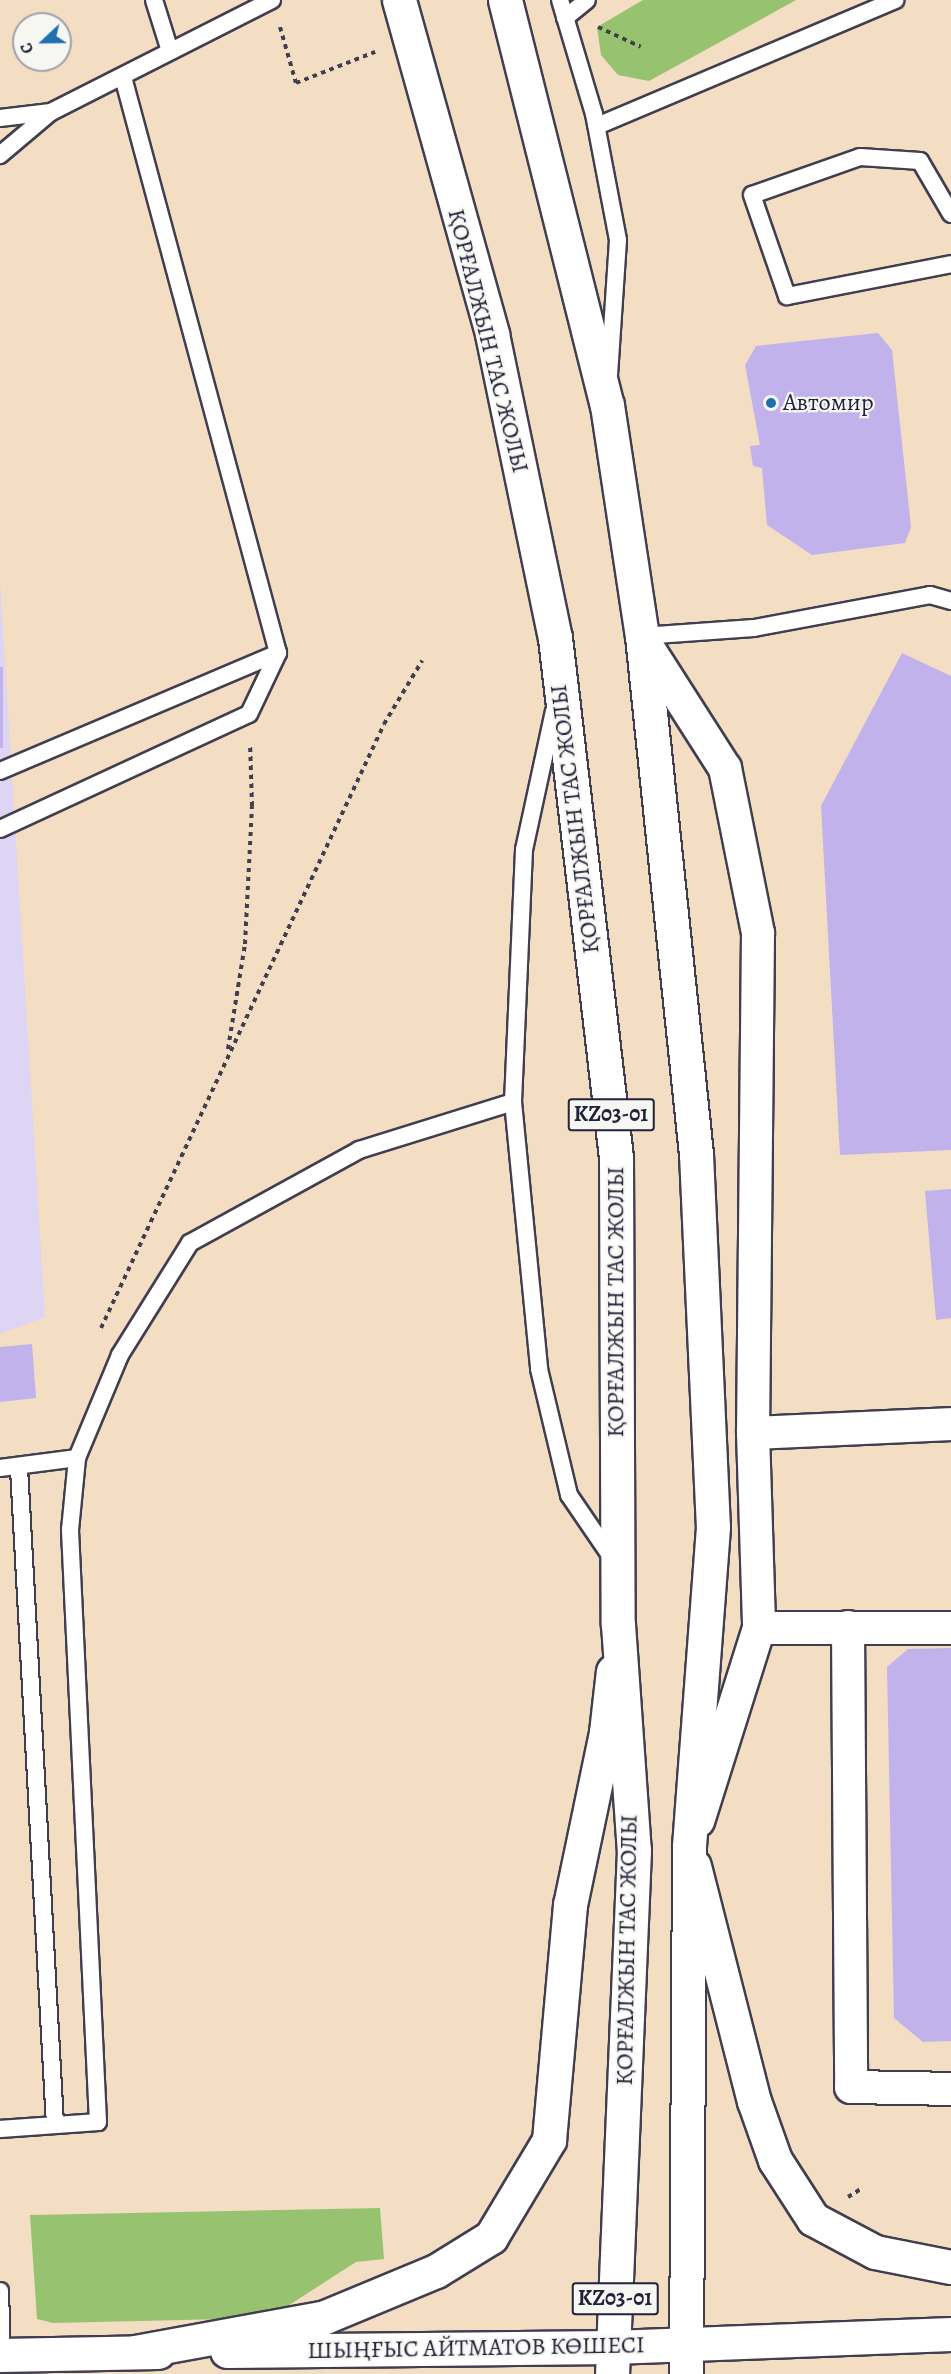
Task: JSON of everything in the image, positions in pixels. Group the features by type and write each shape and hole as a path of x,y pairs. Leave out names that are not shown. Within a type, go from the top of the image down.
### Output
{"main road":[{"name":"ҚОРҒАЛЖЫН ТАС ЖОЛЫ","path":"399,0 492,334 555,638 559,689 616,1157 618,1624 634,1850 613,2361"},
{"name":"KZ03-01","path":"505,0 607,405 643,638 696,1154 713,1527 689,1847 686,2359"},
{"path":"135,2352 325,2318 436,2271 490,2237 496,2228 549,2140 570,1905 606,1732 618,1624"},
{"path":"689,1847 754,2101 775,2160 813,2219 875,2252 951,2267"},
{"name":"ШЫҢҒЫС АЙТМАТОВ КӨШЕСІ","path":"1,2355 135,2352 613,2361 686,2359 951,2334"}],"street":[{"path":"643,638 725,768 758,933 753,1433 759,1628 689,1847"},
{"path":"753,1433 951,1424"},
{"path":"759,1628 951,1628"},
{"path":"848,1628 850,2088 951,2089"}],"lane":[{"path":"154,0 170,51"},
{"path":"0,155 51,112 272,0"},
{"path":"560,0 597,126 618,240 607,405"},
{"path":"565,18 587,0"},
{"path":"597,126 896,0"},
{"path":"0,829 249,714 278,653 123,77"},
{"path":"0,118 51,112"},
{"path":"951,214 920,161 860,157 752,195 787,296 951,264"},
{"path":"643,638 754,628 930,595 951,600"},
{"path":"0,771 278,653"},
{"path":"559,689 524,850 513,1102 539,1369 569,1495 618,1566"},
{"path":"0,2129 98,2122 70,1530 77,1458 120,1355 190,1243 359,1150 513,1102"},
{"path":"0,1468 19,1468 77,1458"},
{"path":"19,1468 55,2125"},
{"path":"0,2291 1,2355"}],"path":[{"path":"280,27 296,83 375,52"},
{"path":"597,27 641,47"},
{"path":"96,1338 384,724 422,661"},
{"path":"227,1056 245,944 252,806 249,714"}],"shaded area":[{"path":"0,580 45,1317 0,1334"}],"green space":[{"path":"643,0 796,0 649,81 618,75 601,55 597,27"},
{"path":"380,2208 384,2259 356,2262 283,2309 226,2319 53,2323 37,2319 30,2215"}],"building":[{"path":"878,333 892,350 911,527 905,543 812,555 767,525 762,468 753,466 750,446 760,445 745,365 756,346"},
{"path":"902,653 951,676 951,1150 840,1155 821,806"},
{"path":"0,667 3,667 3,748 0,748"},
{"path":"951,1189 951,1318 936,1320 925,1191"},
{"path":"32,1344 36,1398 0,1402 0,1347"},
{"path":"951,1648 951,2041 923,2042 894,2018 887,1667 908,1649"}],"place":[{"name":"Автомир","path":"771,403"}]}
